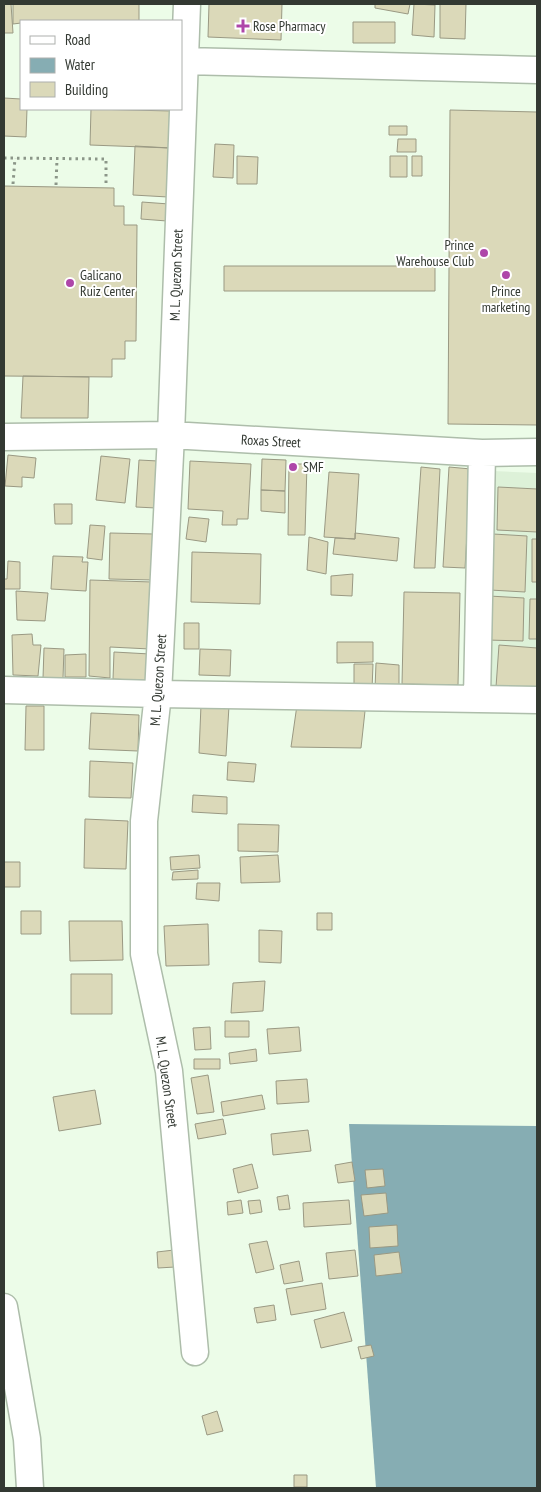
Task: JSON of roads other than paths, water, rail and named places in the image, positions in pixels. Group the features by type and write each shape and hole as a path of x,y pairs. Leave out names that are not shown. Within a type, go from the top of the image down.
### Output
{"street":[{"name":"M. L. Quezon Street","path":"187,4 171,435 158,694 144,821 144,954 169,1072 195,1352"},
{"path":"184,61 537,70"},
{"name":"Roxas Street","path":"4,438 171,435 482,453 537,452"},
{"path":"477,698 482,453"},
{"path":"4,690 537,700"},
{"path":"4,1307 27,1439 30,1488"}],"water":[{"path":"349,1124 537,1126 537,1488 376,1488"}],"place":[{"name":"Rose Pharmacy","path":"243,26"},
{"name":"Prince Warehouse Club","path":"484,253"},
{"name":"Prince marketing","path":"506,275"},
{"name":"Galicano Ruiz Center","path":"70,283"},
{"name":"SMF","path":"293,467"}]}
